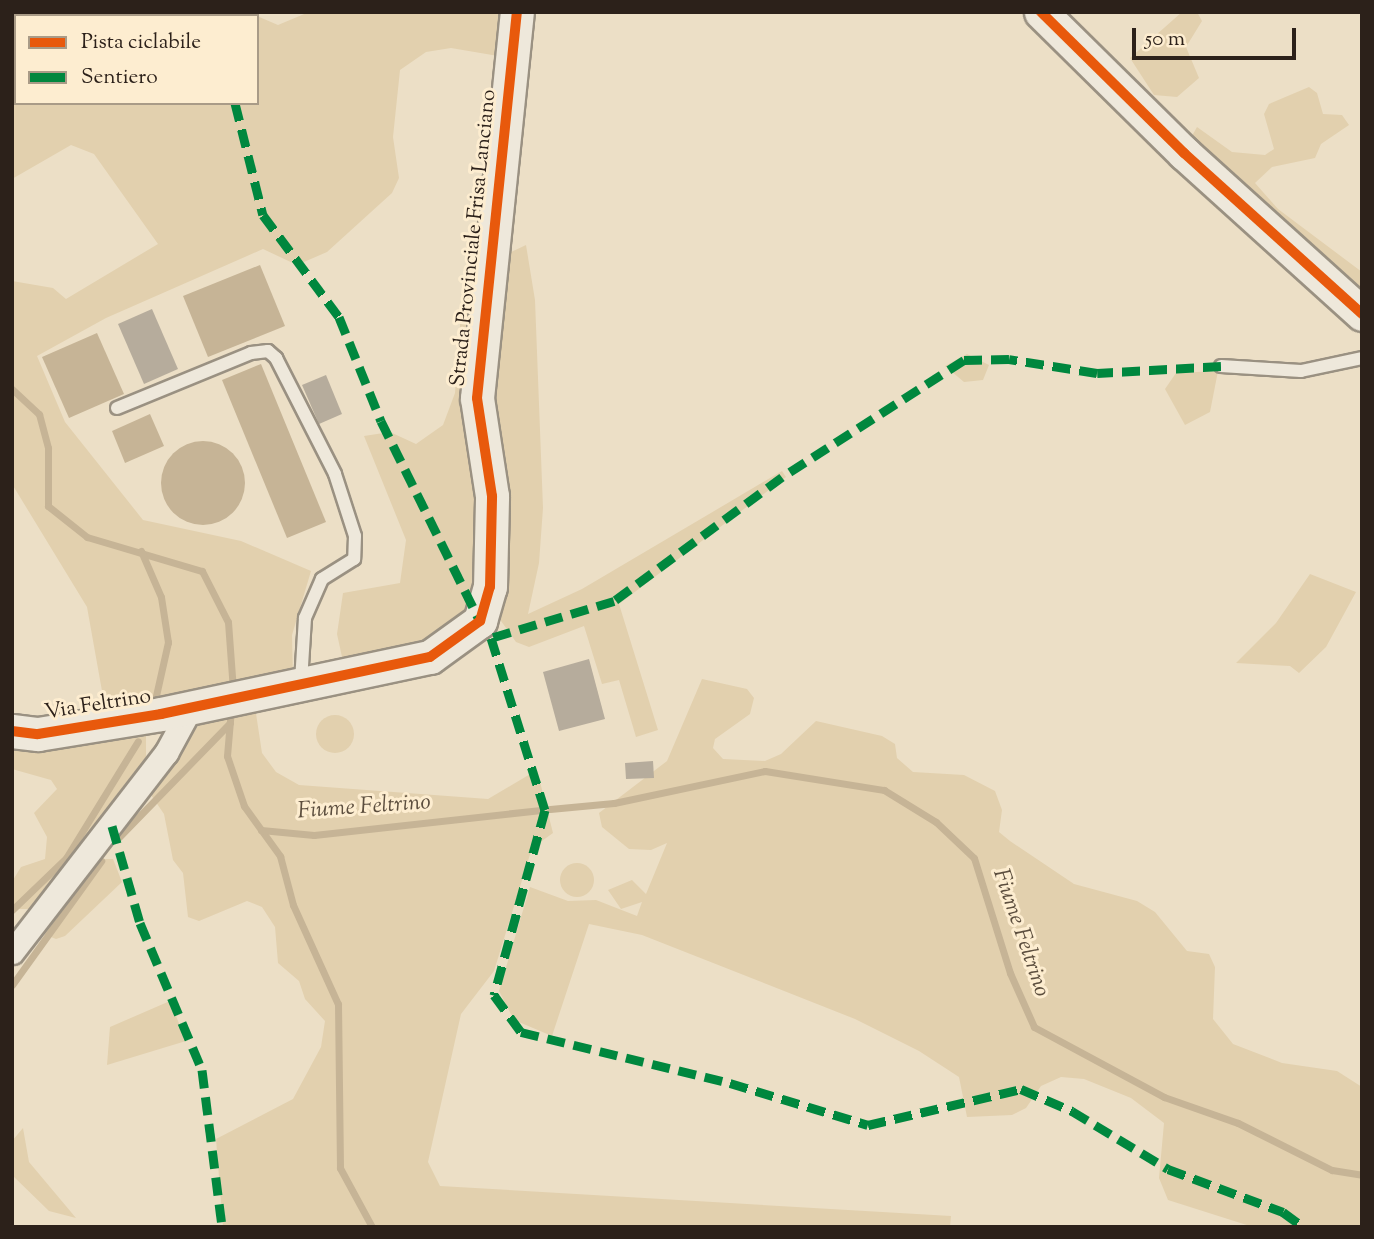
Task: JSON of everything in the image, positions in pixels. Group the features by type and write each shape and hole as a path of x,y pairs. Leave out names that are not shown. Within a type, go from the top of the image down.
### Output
{"street":[{"name":"Strada Provinciale Frisa Lanciano","path":"190,709 430,657 480,621 490,587 492,496 477,398 517,12"},
{"path":"1041,12 1184,152 1362,314"},
{"path":"12,952 166,753 190,709"},
{"name":"Via Feltrino","path":"12,731 38,734 190,709"}],"lane":[{"path":"117,408 251,353 268,351 276,358 335,474 355,536 354,559 322,579 304,618 301,686"},
{"path":"1221,366 1301,371 1362,359"}],"shaded area":[{"path":"12,12 117,14 14,14 14,105 259,105 259,17 278,25 309,12 508,12 504,57 451,48 426,52 400,70 393,137 399,178 392,193 327,252 297,265 263,249 106,318 37,356 65,422 143,520 241,541 311,571 292,635 293,678 121,712 102,691 87,607 12,484 12,281 53,288 66,299 158,244 94,154 71,145 12,179"},
{"path":"1182,12 1197,12 1202,21 1186,47 1199,78 1177,97 1154,95 1130,58"},
{"path":"1309,87 1317,93 1323,114 1342,115 1349,125 1321,144 1315,158 1272,167 1255,183 1278,209 1362,272 1362,300 1188,143 1197,127 1232,152 1265,155 1274,149 1264,114 1269,104"},
{"path":"526,245 535,300 543,508 539,563 528,614 582,589 782,471 786,477 619,604 658,730 636,737 619,680 602,684 584,626 529,647 516,642 496,614 490,386 505,255"},
{"path":"489,263 473,611 431,643 344,666 337,634 343,593 400,583 406,540 364,436 390,432 416,444 443,425 455,393 462,299 470,280"},
{"path":"260,265 285,326 208,357 183,296"},
{"path":"97,333 124,394 69,418 42,357"},
{"path":"967,354 989,365 983,380 964,382 945,366"},
{"path":"261,364 326,522 287,538 222,380"},
{"path":"1218,371 1210,412 1185,425 1165,389 1176,373"},
{"path":"150,414 164,446 125,463 112,431"},
{"path":"203,441 226,448 238,460 245,483 238,506 226,518 203,525 180,518 168,506 161,483 168,460 180,448"},
{"path":"1310,574 1356,592 1326,647 1299,673 1290,666 1236,663 1276,623"},
{"path":"702,679 747,689 754,698 750,714 715,739 713,748 723,759 765,761 781,754 816,721 882,736 895,744 897,758 913,772 964,775 995,791 1002,810 999,832 1010,841 1074,884 1137,901 1155,912 1187,951 1209,954 1215,967 1213,1019 1233,1044 1282,1063 1337,1071 1362,1087 1362,1227 1253,1227 1168,1200 1159,1178 1164,1123 1131,1098 1084,1079 1061,1077 1041,1086 1026,1108 1012,1115 967,1117 959,1077 919,1051 855,1019 642,935 589,924 552,1036 514,1020 499,991 530,887 568,901 596,900 637,916 642,902 621,909 608,890 632,880 646,894 667,843 651,850 629,849 602,827 599,813 667,761"},
{"path":"255,707 262,753 276,772 299,785 488,799 537,770 553,833 532,848 494,971 461,1014 428,1162 440,1186 951,1216 950,1227 223,1227 216,1139 293,1099 321,1047 325,1021 305,999 299,981 278,963 275,927 262,907 247,901 199,921 188,917 183,873 173,860 164,814 149,792 201,722"},
{"path":"335,715 348,721 354,734 348,747 335,753 322,747 316,734 322,721"},
{"path":"146,736 146,757 36,909 14,909 13,880 21,867 45,859 47,837 34,813 57,789 51,780 12,769 12,745 79,746"},
{"path":"100,859 113,859 122,882 65,936 56,939 41,933"},
{"path":"577,863 589,868 594,880 589,892 577,897 565,892 560,880 565,868"},
{"path":"170,1001 186,1041 107,1065 110,1027"},
{"path":"23,1128 29,1162 76,1218 49,1211 12,1175 12,1141"}],"building":[{"path":"152,309 178,369 144,384 118,324"},
{"path":"326,375 342,414 319,424 302,385"},
{"path":"589,659 605,719 559,731 543,672"},
{"path":"653,761 654,778 626,779 625,763"}],"waterway":[{"name":"Fiume Feltrino","path":"12,389 39,414 48,448 48,506 87,537 202,571 228,622 233,690"},
{"path":"141,551 161,597 168,642 155,700"},
{"path":"231,709 227,756 244,806 280,856 293,905 338,1004 340,1168 372,1227"},
{"path":"119,837 230,723"},
{"path":"12,910 66,858 138,741"},
{"name":"Fiume Feltrino","path":"550,809 614,803 765,771 884,790 936,822 974,858 1010,973 1034,1027 1164,1097 1238,1123 1332,1170 1362,1175"},
{"name":"Fiume Feltrino","path":"261,830 314,835 539,810"},
{"path":"12,985 101,861"}],"marked path":[{"path":"236,105 263,215 339,317 381,421 480,621"},
{"path":"1221,366 1097,373 1009,359 964,360 782,477 614,601 491,638 545,810 494,995 521,1032 730,1083 868,1125 1021,1089 1072,1111 1168,1169 1283,1212 1304,1227"},
{"path":"112,826 140,923 202,1070 222,1227"}],"cycle path":[{"path":"12,731 38,734 161,714 430,657 480,621 490,587 492,496 477,398 517,12"},
{"path":"1041,12 1184,153 1362,314"}]}
